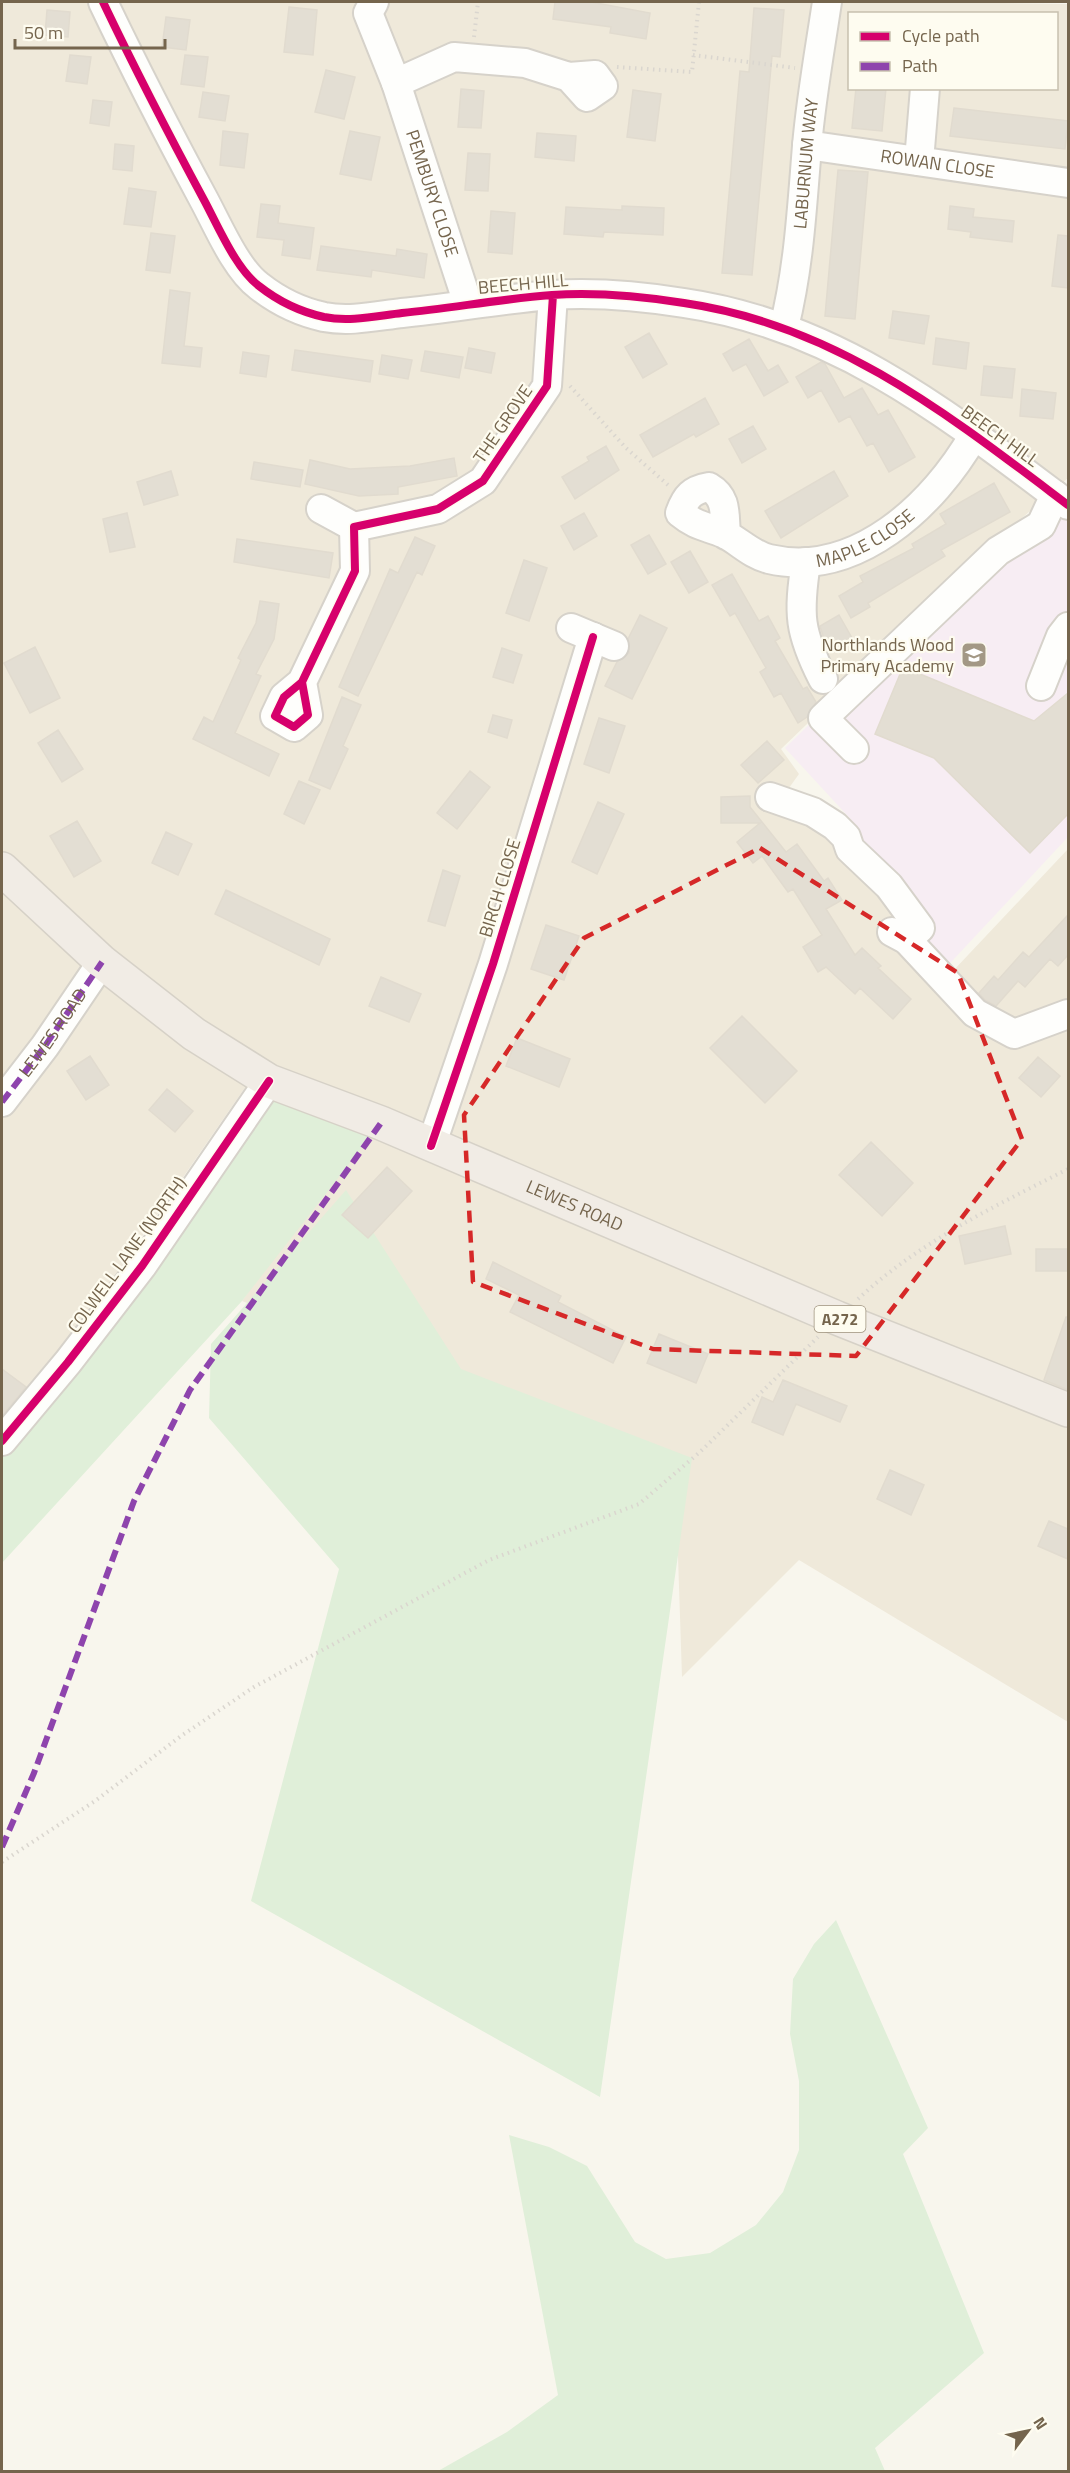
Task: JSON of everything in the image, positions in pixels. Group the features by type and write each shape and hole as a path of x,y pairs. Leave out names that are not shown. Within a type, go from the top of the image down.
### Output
{"highway":[{"name":"LEWES ROAD","path":"2,869 102,962 194,1034 269,1081 381,1123 837,1318 1068,1410"}],"street":[{"name":"BEECH HILL","path":"103,2 148,96 231,250 255,284 302,310 350,320 553,295 616,294 687,303 784,327 874,368 974,435 1062,500"},
{"name":"LABURNUM WAY","path":"784,327 795,278 807,145 827,2"},
{"name":"PEMBURY CLOSE","path":"365,5 396,83 468,304"},
{"path":"396,83 454,57 525,63 582,76"},
{"path":"919,161 925,90"},
{"name":"ROWAN CLOSE","path":"807,145 1068,183"},
{"name":"THE GROVE","path":"354,527 438,509 483,480 547,386 553,295"},
{"name":"MAPLE CLOSE","path":"685,499 680,513 694,524 726,535 742,547 767,558 806,562 828,561 859,549 891,530 928,496 962,456 974,435"},
{"path":"854,749 823,718 961,590 998,551 1041,525 1062,500"},
{"path":"302,682 355,571 354,527 321,509"},
{"path":"806,562 800,598 801,617 806,645 823,679"},
{"path":"1041,686 1061,636 1068,627"},
{"name":"BIRCH CLOSE","path":"431,1146 496,952 593,637"},
{"path":"770,797 813,812 835,826 846,837 850,849 890,886 920,928 899,936 975,1013 1014,1034 1068,1014"},
{"name":"LEWES ROAD","path":"2,1102 45,1046 102,962"},
{"name":"COLWELL LANE (NORTH)","path":"2,1441 68,1362 142,1266 269,1081"}],"path":[{"path":"472,59 478,2"},
{"path":"582,76 609,66 692,72 699,2"},
{"path":"693,55 817,71"},
{"path":"549,364 626,448 685,499"},
{"path":"2,1862 95,1801 181,1736 254,1688 489,1560 639,1504 700,1452 883,1276 969,1219 1068,1169"}],"highlighted area":[{"path":"760,848 958,973 1022,1139 856,1356 653,1349 473,1282 464,1115 584,938"}],"shaded area":[{"path":"2,2 1068,4 1068,478 1014,525 781,749 799,774 776,806 835,843 904,922 936,989 1068,849 1068,1722 799,1560 682,1677 675,1466 242,1301 369,1115 260,1066 2,1439"},
{"name":"Northlands Wood Primary Academy","path":"1068,505 1068,837 939,975 850,849 857,826 785,748 975,563"}],"green space":[{"path":"269,1081 381,1123 242,1301 2,1563 2,1447"},
{"path":"346,1190 461,1369 692,1458 600,2097 251,1901 339,1569 209,1418 211,1344"},
{"path":"836,1920 928,2128 903,2154 984,2353 875,2448 885,2471 438,2471 507,2432 558,2395 509,2135 549,2147 587,2166 635,2242 666,2259 710,2253 756,2225 783,2192 799,2150 799,2081 790,2034 793,1979 814,1944"}],"building":[{"path":"555,2 591,2 650,13 646,39 610,33 611,27 553,19"},
{"path":"289,7 317,10 313,55 284,52"},
{"path":"754,8 784,10 780,57 772,56 752,275 722,273 740,71 749,72"},
{"path":"47,10 70,12 68,37 45,35"},
{"path":"166,17 190,20 186,50 162,47"},
{"path":"70,55 91,57 87,84 66,81"},
{"path":"185,55 208,57 204,87 181,84"},
{"path":"326,70 355,77 344,119 315,112"},
{"path":"461,89 484,91 481,128 458,127"},
{"path":"633,90 661,94 655,141 627,137"},
{"path":"856,90 886,90 882,131 852,128"},
{"path":"203,92 229,96 225,121 199,117"},
{"path":"93,100 112,102 109,126 90,123"},
{"path":"954,108 1068,121 1065,149 950,136"},
{"path":"223,131 248,134 244,168 220,165"},
{"path":"350,131 380,137 371,180 340,174"},
{"path":"537,133 576,136 574,161 535,157"},
{"path":"115,144 134,146 132,171 113,169"},
{"path":"468,153 490,154 488,191 465,190"},
{"path":"838,170 868,172 855,319 825,316"},
{"path":"129,188 156,192 151,227 124,224"},
{"path":"261,204 280,206 278,223 314,228 310,259 282,255 284,240 257,237"},
{"path":"622,206 664,208 663,235 604,232 603,237 564,234 566,207 622,210"},
{"path":"950,206 974,209 973,217 1014,221 1012,242 970,237 971,232 948,229"},
{"path":"491,211 515,213 512,254 488,252"},
{"path":"151,233 175,236 170,273 146,270"},
{"path":"1058,235 1068,236 1068,288 1052,286"},
{"path":"321,246 396,256 397,249 427,254 424,278 372,270 371,277 317,270"},
{"path":"170,290 190,293 184,346 202,348 200,367 162,363"},
{"path":"893,311 929,316 924,344 889,338"},
{"path":"649,333 667,364 643,378 625,347"},
{"path":"936,338 969,343 966,369 933,364"},
{"path":"749,339 768,371 778,365 788,382 764,396 746,364 733,371 723,354"},
{"path":"469,348 495,353 491,373 465,368"},
{"path":"295,350 373,361 370,382 292,370"},
{"path":"425,351 463,357 459,378 421,371"},
{"path":"243,352 269,356 266,377 240,373"},
{"path":"382,355 412,360 408,379 379,374"},
{"path":"821,362 825,364 844,398 862,388 878,415 888,410 915,457 889,472 873,443 867,446 850,416 839,422 821,390 808,398 796,377"},
{"path":"984,366 1015,369 1012,398 981,395"},
{"path":"1022,389 1056,393 1053,419 1020,416"},
{"path":"705,398 719,424 696,437 694,434 653,457 640,435"},
{"path":"753,426 766,449 742,463 729,439"},
{"path":"606,446 619,470 575,499 562,477 589,461 587,457"},
{"path":"454,458 457,476 398,487 398,494 359,496 305,484 310,460 350,469 410,466"},
{"path":"254,462 303,470 300,487 251,479"},
{"path":"171,471 178,495 144,505 137,482"},
{"path":"834,471 848,496 781,538 765,511"},
{"path":"994,483 1010,512 941,550 945,556 868,603 870,607 851,618 839,596 863,582 860,576 914,548 912,544 946,524 940,514"},
{"path":"127,513 135,547 110,552 103,519"},
{"path":"584,513 597,536 574,550 561,526"},
{"path":"649,535 666,564 648,574 631,545"},
{"path":"415,537 435,546 422,575 417,572 358,696 339,687 390,569 398,573"},
{"path":"237,539 333,553 329,578 234,562"},
{"path":"690,551 708,582 689,593 671,562"},
{"path":"524,560 547,568 529,621 506,613"},
{"path":"732,574 759,621 768,616 780,638 775,641 803,689 807,687 816,702 807,717 798,723 781,693 774,697 760,672 766,668 735,613 730,616 712,585"},
{"path":"260,601 279,604 274,639 256,674 261,676 235,733 279,754 269,776 193,739 204,717 213,722 241,660 238,658 256,623"},
{"path":"640,615 667,628 632,699 605,686 617,662 629,653 628,639"},
{"path":"839,615 852,638 828,652 820,626"},
{"path":"35,647 60,698 30,713 4,663"},
{"path":"502,648 522,655 513,683 493,677"},
{"path":"903,667 1034,721 1068,693 1068,814 1030,853 934,758 875,734"},
{"path":"342,697 361,705 343,746 348,749 330,789 309,780"},
{"path":"493,715 512,720 507,738 488,732"},
{"path":"599,718 625,726 609,773 584,764"},
{"path":"58,730 83,769 62,782 38,743"},
{"path":"767,741 784,760 758,783 741,765"},
{"path":"470,771 490,787 457,829 437,813"},
{"path":"299,781 320,790 304,824 284,814"},
{"path":"750,796 750,807 786,852 797,844 824,881 828,878 842,900 826,909 855,955 862,948 881,966 878,968 911,999 893,1019 860,988 855,994 826,967 818,972 803,947 822,935 793,889 788,892 762,856 753,863 737,842 760,823 721,823 721,797"},
{"path":"598,802 624,814 597,874 572,862"},
{"path":"77,821 101,861 74,877 50,836"},
{"path":"166,832 192,844 178,875 152,863"},
{"path":"443,870 460,876 445,926 428,921"},
{"path":"226,890 330,939 319,965 215,914"},
{"path":"1068,915 1068,955 1058,966 1050,959 1025,987 1018,981 996,1006 985,1000 979,993 994,976 998,980 1023,952 1029,957"},
{"path":"546,925 579,936 564,980 531,969"},
{"path":"381,977 421,994 409,1022 369,1006"},
{"path":"742,1016 797,1071 765,1103 710,1048"},
{"path":"517,1038 570,1059 559,1087 506,1066"},
{"path":"90,1056 109,1085 86,1100 67,1071"},
{"path":"1038,1057 1060,1076 1041,1097 1019,1078"},
{"path":"167,1089 193,1111 175,1132 149,1110"},
{"path":"871,1142 913,1183 882,1216 839,1175"},
{"path":"387,1167 412,1191 368,1238 342,1215"},
{"path":"1005,1226 1011,1254 965,1264 959,1236"},
{"path":"1036,1249 1068,1249 1068,1271 1036,1271"},
{"path":"493,1262 561,1296 558,1302 626,1337 613,1363 510,1312 519,1295 486,1279"},
{"path":"1066,1317 1068,1317 1068,1390 1044,1380"},
{"path":"659,1334 708,1354 696,1383 647,1363"},
{"path":"2,1369 26,1387 2,1416"},
{"path":"783,1380 847,1406 840,1422 796,1404 783,1435 752,1422 762,1397 773,1402"},
{"path":"890,1470 924,1485 911,1515 877,1499"},
{"path":"1049,1521 1068,1529 1068,1559 1038,1546"}],"marked path":[{"path":"2,1102 45,1046 102,962"},
{"path":"2,1847 34,1773 134,1501 190,1390 381,1123"}],"cycle path":[{"path":"103,2 152,102 228,246 251,278 282,301 315,315 344,319 552,295 585,294 618,295 684,303 739,314 792,331 841,353 889,379 980,439 1068,505"},
{"path":"302,682 284,697 275,716 294,727 308,715 302,682 355,571 354,527 438,509 483,481 547,386 553,295"},
{"path":"431,1146 493,964 593,637"},
{"path":"2,1441 68,1362 142,1266 269,1081"}],"place":[{"name":"Northlands Wood Primary Academy","path":"974,655"}]}
